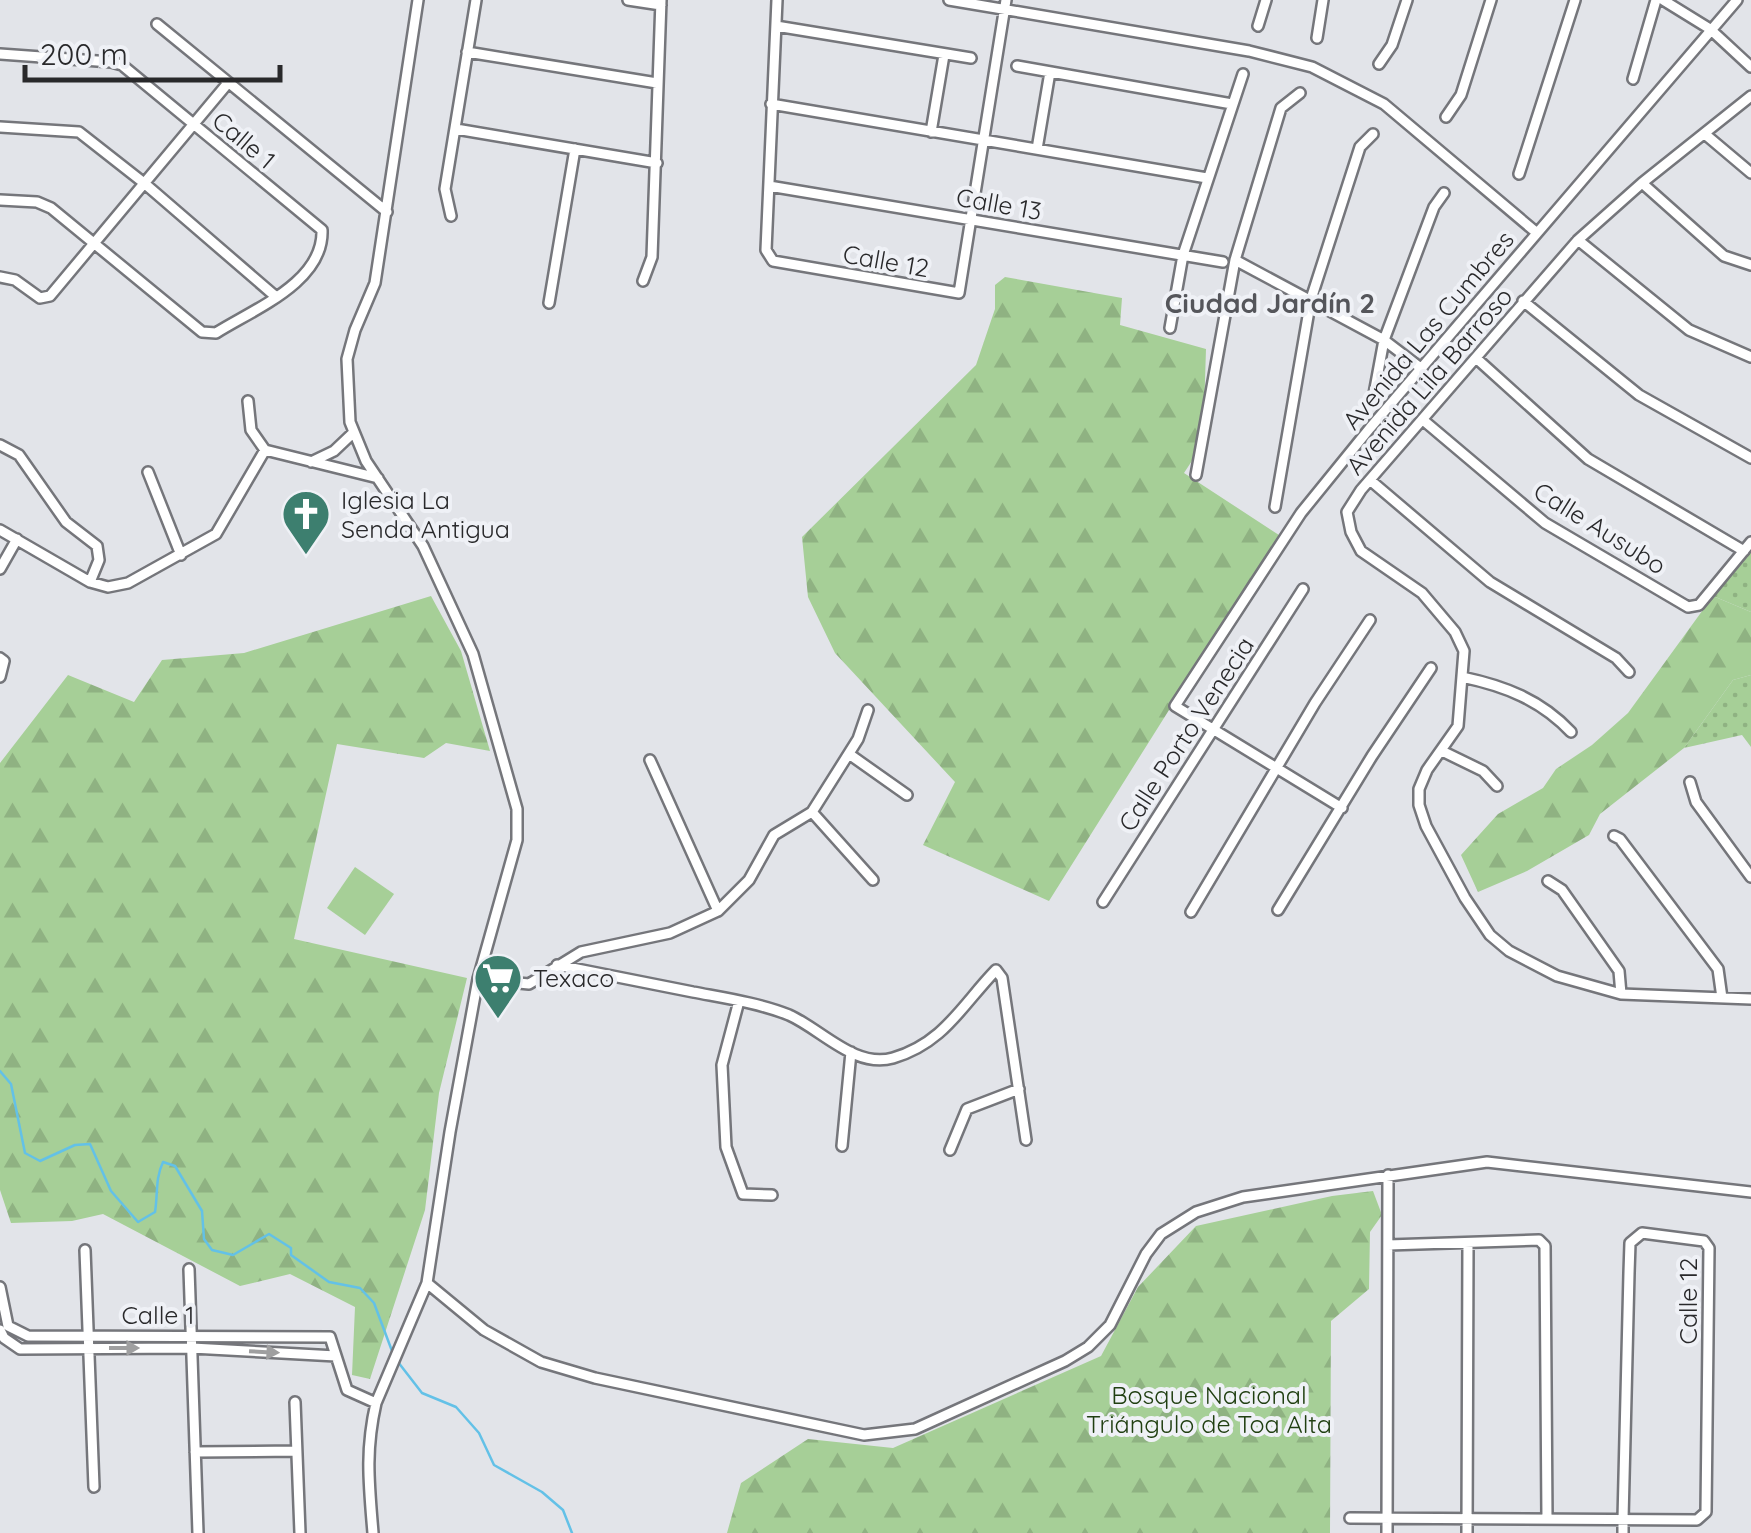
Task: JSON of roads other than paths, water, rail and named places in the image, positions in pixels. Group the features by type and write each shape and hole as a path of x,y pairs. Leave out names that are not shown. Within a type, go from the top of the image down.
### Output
{"street":[{"path":"373,1533 366,1447 376,1403 427,1283 478,978 517,840 518,809 473,654 423,546 378,478 350,422 347,360 375,282 418,0"},
{"path":"450,216 446,189 476,0"},
{"path":"628,0 661,3 652,257 643,280"},
{"name":"Calle 12","path":"777,0 766,250 772,262 959,294 1005,4"},
{"path":"949,0 1005,4 1312,66 1384,104 1537,233"},
{"path":"1258,26 1266,0"},
{"path":"1317,38 1323,0"},
{"path":"1379,64 1392,45 1407,0"},
{"path":"1446,117 1460,95 1491,0"},
{"path":"1519,174 1575,0"},
{"path":"1632,79 1659,0 1710,30 1751,67"},
{"name":"Avenida Las Cumbres","path":"1212,729 1175,706 1301,513 1737,0"},
{"path":"157,24 386,212"},
{"path":"776,26 971,58"},
{"path":"468,52 657,83"},
{"name":"Calle 1","path":"0,54 122,65 322,230 317,260 304,278 275,296"},
{"path":"931,132 944,54"},
{"path":"1017,66 1232,104"},
{"path":"1036,150 1050,72"},
{"path":"1170,328 1182,255 1242,74"},
{"path":"0,278 15,280 40,298 50,296 228,83"},
{"path":"1196,475 1235,260 1281,108 1300,93"},
{"name":"Avenida Lila Barroso","path":"1751,96 1578,240 1370,480 1347,512 1361,551 1422,593 1455,632 1464,651 1458,726 1426,770 1419,805 1464,898 1490,935 1509,951 1557,976 1621,994 1751,999"},
{"path":"771,104 1208,178"},
{"path":"0,127 79,132 275,296 216,333 202,332 51,208 37,202 0,200"},
{"path":"456,129 657,162"},
{"path":"1275,507 1310,299 1360,147 1373,134"},
{"path":"1706,135 1751,173"},
{"path":"549,303 575,149"},
{"path":"1642,183 1724,256 1751,265"},
{"name":"Calle 13","path":"769,186 1223,262"},
{"path":"1374,394 1384,340 1434,208 1444,193"},
{"path":"1578,240 1689,330 1751,357"},
{"path":"1235,260 1384,340 1422,369"},
{"path":"1524,301 1640,395 1751,458"},
{"path":"1476,358 1588,459 1747,546"},
{"path":"248,401 251,430 265,450 378,478"},
{"name":"Calle Ausubo","path":"1422,420 1545,524 1688,606 1699,605 1747,546"},
{"path":"311,462 334,451 353,433"},
{"path":"0,445 19,455 66,522 97,546 100,560 90,582"},
{"path":"0,530 90,582 108,587 128,584 216,534 265,450"},
{"path":"148,472 182,556"},
{"path":"1370,480 1490,582 1616,658 1629,672"},
{"path":"0,570 16,539"},
{"name":"Calle Porto Venecia","path":"1103,902 1304,589"},
{"path":"1191,912 1315,703 1370,620"},
{"path":"0,658 4,661 0,677"},
{"path":"1278,910 1431,668"},
{"path":"1462,677 1502,685 1557,718 1571,732"},
{"path":"478,978 529,984 581,952 670,933 718,911 748,880 774,835 812,812 858,739 868,710"},
{"path":"1212,729 1342,808"},
{"path":"1442,751 1483,771 1497,786"},
{"path":"849,754 907,795"},
{"path":"650,760 718,911"},
{"path":"1690,782 1696,802 1751,877"},
{"path":"812,812 873,880"},
{"path":"1614,836 1620,838 1718,969 1722,998"},
{"path":"1548,881 1562,890 1620,971 1621,994"},
{"path":"558,965 739,1001 790,1016 851,1052 874,1059 890,1059 919,1047 954,1022 996,970 1002,978 1026,1140"},
{"path":"739,1001 722,1065 726,1148 743,1194 772,1195"},
{"path":"842,1146 851,1052"},
{"path":"950,1150 967,1109 1019,1089"},
{"path":"427,1283 484,1330 541,1362 595,1378 864,1435 915,1429 1065,1362 1088,1347 1110,1325 1146,1254 1161,1234 1196,1212 1243,1197 1487,1162 1751,1192"},
{"path":"1387,1533 1388,1175"},
{"name":"Calle 12","path":"1350,1518 1624,1520 1697,1520 1706,1512 1709,1248 1704,1241 1642,1233 1630,1242 1624,1520"},
{"path":"1388,1245 1542,1241 1545,1246 1547,1519"},
{"path":"1467,1533 1468,1243"},
{"path":"85,1250 94,1486"},
{"path":"189,1268 198,1533"},
{"name":"Calle 1","path":"0,1286 8,1326 18,1333 330,1337 348,1390 376,1403"},
{"name":"Calle 1","path":"0,1330 4,1338 20,1349 192,1348 336,1356"},
{"path":"296,1402 300,1533"},
{"path":"195,1452 296,1451"},
{"path":"1623,1533 1624,1520"}],"waterway":[{"path":"0,1071 11,1084 25,1153 40,1161 75,1145 90,1144 111,1191 138,1222 155,1212 163,1162 175,1166 202,1211 204,1239 212,1250 233,1255 269,1234 329,1282 360,1288 374,1303 392,1351"},
{"path":"398,1362 422,1393 456,1407 479,1433 494,1465 542,1492 563,1510 572,1533"}],"place":[{"name":"Iglesia La Senda Antigua","path":"306,556"},
{"name":"Texaco","path":"498,1020"}],"district":[{"name":"Ciudad Jardín 2","path":"1270,303"}],"park label":[{"name":"Bosque Nacional Triángulo de Toa Alta","path":"1209,1410"}]}
